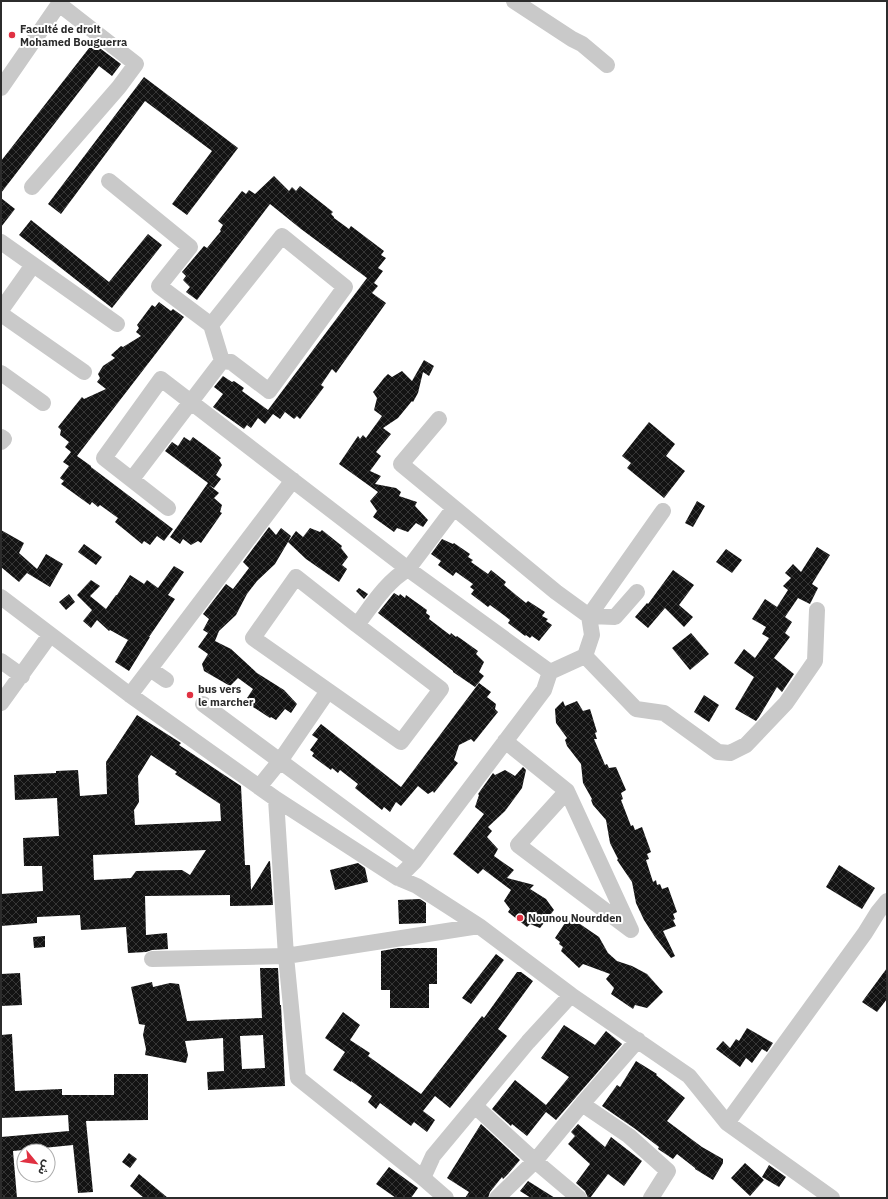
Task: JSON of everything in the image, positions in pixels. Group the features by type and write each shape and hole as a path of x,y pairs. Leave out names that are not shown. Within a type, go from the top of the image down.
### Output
{"street":[{"path":"514,1 582,44 607,65"},
{"path":"1,88 60,3 136,64 119,87 32,187"},
{"path":"109,181 190,247 160,286 210,325 222,361"},
{"path":"210,325 282,236 345,286 269,390 231,362 222,361"},
{"path":"1,242 117,324"},
{"path":"1,310 33,265"},
{"path":"1,314 84,372"},
{"path":"132,479 222,361"},
{"path":"1,373 43,403"},
{"path":"168,508 104,458 161,379 408,569 550,672"},
{"path":"439,419 401,464 556,592 590,616 615,617 637,592"},
{"path":"1,437 4,439 1,442"},
{"path":"130,695 293,480"},
{"path":"357,625 378,597 399,574 408,569 454,508"},
{"path":"398,878 415,861 544,690 550,672 585,656 592,635 590,616 663,511"},
{"path":"296,577 357,625 441,689 401,742 253,638 296,577"},
{"path":"1,597 130,695 276,799 398,878 417,886 479,926 571,995 688,1076 727,1124 832,1198"},
{"path":"585,656 636,709 664,713 718,752 730,754 746,745 786,703 815,661 817,610"},
{"path":"1,703 22,676 50,634"},
{"path":"1,661 22,676"},
{"path":"150,669 166,680"},
{"path":"259,787 280,761 328,691"},
{"path":"204,704 415,861"},
{"path":"505,741 567,791 631,930 518,845 567,791"},
{"path":"276,799 286,956 298,1078 424,1178 446,1198"},
{"path":"727,1124 887,901"},
{"path":"152,959 286,956 479,926"},
{"path":"424,1178 433,1156 528,1042 571,995"},
{"path":"497,1198 535,1161 638,1040"},
{"path":"582,1104 629,1136 668,1171 651,1198"},
{"path":"475,1106 535,1161 579,1198"}],"building":[{"path":"93,43 121,64 112,76 99,66 1,193 1,161"},
{"path":"144,77 238,148 187,215 172,204 212,151 145,101 61,214 48,204"},
{"path":"274,176 289,191 292,187 296,191 300,186 333,212 331,214 334,218 349,229 351,226 384,251 381,255 386,258 378,268 383,271 374,283 378,286 372,293 386,303 336,373 332,369 321,385 324,387 300,419 297,416 294,419 285,412 280,419 273,414 265,424 258,418 251,428 247,425 244,429 213,407 223,394 214,387 223,376 244,388 242,391 268,410 367,278 270,204 197,300 186,292 190,287 183,280 186,276 182,272 204,246 207,248 221,231 220,230 223,225 218,221 242,191 246,194 249,190 255,194"},
{"path":"1,198 15,209 1,227"},
{"path":"31,220 109,282 148,234 162,245 112,308 19,235"},
{"path":"159,302 171,311 173,309 184,317 77,456 173,529 164,541 157,536 150,545 144,541 142,544 115,522 118,518 100,505 98,507 92,502 90,505 61,484 64,481 60,478 69,466 63,462 71,452 65,447 69,442 60,435 61,430 58,427 82,397 84,399 106,389 97,382 100,378 98,374 103,366 115,358 111,355 121,346 123,347 141,336 136,332 139,328 137,325 152,305 155,307"},
{"path":"424,360 434,366 429,376 423,372 418,393 413,402 412,401 398,418 383,428 391,434 376,452 381,456 370,471 381,476 375,484 396,488 401,492 399,496 417,502 415,506 428,520 423,527 416,523 408,532 397,528 394,532 373,517 377,511 370,501 378,492 339,464 358,436 360,439 363,435 366,438 382,416 374,410 377,398 373,392 384,378 388,374 392,377 402,371 412,381"},
{"path":"649,422 675,444 666,456 685,471 664,498 627,468 631,463 622,456"},
{"path":"184,437 190,441 193,437 212,451 221,458 219,460 222,465 216,475 221,479 214,488 209,485 219,493 214,498 222,505 220,512 222,513 201,543 198,541 191,545 183,539 180,544 170,537 208,483 165,451 172,442 178,446"},
{"path":"697,501 705,506 693,527 685,523"},
{"path":"269,527 276,535 281,528 291,536 275,564 257,581 247,594 236,615 219,631 215,641 231,649 257,673 284,690 297,704 291,713 285,709 276,720 271,717 270,718 250,705 252,701 247,698 253,689 238,678 230,686 204,671 202,664 208,654 198,647 208,633 203,630 209,619 203,614 226,584 233,589 249,568 243,562"},
{"path":"310,528 320,532 322,530 342,546 341,548 348,557 342,565 347,569 339,582 306,559 288,542 296,531 303,537"},
{"path":"1,530 24,543 19,553 37,569 46,554 63,564 50,587 27,573 19,582 1,567"},
{"path":"442,539 453,544 454,543 470,554 468,557 473,560 471,562 488,574 491,570 506,582 504,585 526,603 528,601 545,612 542,616 548,619 546,621 552,625 539,641 532,636 530,638 526,635 525,636 508,623 510,620 505,616 490,605 488,607 471,594 474,590 470,587 473,584 456,572 453,576 438,565 441,561 431,554"},
{"path":"84,544 102,557 96,565 78,552"},
{"path":"817,547 830,555 812,584 818,588 810,604 798,598 785,617 792,622 785,633 790,637 774,658 794,674 782,692 777,687 756,721 735,709 754,677 734,663 744,649 755,658 769,638 762,634 766,627 752,619 765,599 777,607 788,590 783,586 791,578 785,573 793,564 801,572"},
{"path":"726,549 742,560 732,573 716,562"},
{"path":"174,566 184,572 168,595 175,599 149,637 129,671 115,662 128,640 110,630 109,631 97,620 91,628 83,621 92,610 77,595 91,580 100,586 90,596 106,609 130,575 144,584 147,580 158,588"},
{"path":"673,570 694,585 679,605 693,617 684,627 665,608 648,628 635,617 647,603 648,604"},
{"path":"359,588 368,594 364,599 356,591"},
{"path":"394,593 399,596 400,594 405,598 406,595 427,610 426,613 430,616 429,619 450,635 451,633 456,637 457,636 478,651 476,654 484,662 479,672 484,676 475,687 453,672 378,613"},
{"path":"69,594 75,602 66,610 59,602"},
{"path":"691,633 709,654 690,670 672,648"},
{"path":"479,683 491,692 487,697 496,704 495,709 498,712 474,742 471,739 459,745 454,760 458,763 434,793 433,791 428,794 418,786 401,806 396,802 390,812 384,807 382,810 355,788 358,784 340,770 338,773 332,768 331,770 312,756 314,753 310,750 318,739 312,735 321,724 401,787"},
{"path":"704,695 719,705 709,722 694,712"},
{"path":"563,701 565,706 577,701 583,711 590,709 597,732 595,733 597,739 594,739 605,765 607,764 609,768 616,767 626,790 621,793 623,799 621,800 631,826 633,825 635,830 642,827 651,852 647,854 649,859 646,860 653,882 656,880 657,885 660,884 662,889 668,887 677,912 673,914 675,919 673,920 676,926 663,931 675,956 671,958 644,920 636,903 632,882 617,860 618,859 610,843 606,820 593,805 592,799 583,783 581,764 567,746 565,740 567,738 556,723 555,709"},
{"path":"137,715 181,743 179,745 241,786 245,865 250,865 251,890 270,861 273,905 230,906 230,895 145,896 146,935 167,933 168,949 146,952 128,953 126,927 81,930 80,915 37,917 37,923 1,926 1,894 43,891 42,866 24,866 23,838 59,836 57,798 15,800 14,775 56,773 56,771 78,770 80,796 107,794 106,762","holes":["151,755 177,772 175,774 220,804 221,821 135,825 134,810 139,802 138,776","206,850 190,875 182,870 136,871 131,878 94,880 93,855"]},
{"path":"523,767 526,770 522,788 505,811 488,827 492,831 487,837 498,849 494,856 514,870 507,878 534,885 530,889 546,899 554,910 540,928 530,924 527,927 508,912 510,909 504,901 511,890 483,869 478,874 453,854 484,814 475,807 478,794 493,773 495,775 505,770 515,776"},
{"path":"358,863 365,868 368,882 335,890 330,870"},
{"path":"839,865 875,888 862,909 826,887"},
{"path":"420,899 426,903 426,923 399,924 398,900"},
{"path":"567,920 580,924 599,937 608,953 617,961 632,966 647,974 663,992 647,1008 635,1005 633,1009 611,994 614,988 606,979 610,974 583,964 579,968 561,951 563,947 555,938"},
{"path":"45,936 45,947 34,948 33,937"},
{"path":"398,948 437,948 437,984 429,984 429,1008 390,1008 390,990 381,990 381,951"},
{"path":"496,954 504,960 471,1004 462,998"},
{"path":"260,968 278,968 285,1086 208,1090 207,1072 224,1071 223,1038 185,1041 188,1055 186,1063 145,1055 146,1049 143,1035 145,1025 139,1024 131,987 152,982 153,987 170,983 179,984 187,1021 262,1018","holes":["263,1035 265,1068 242,1069 240,1036"]},
{"path":"887,968 887,999 877,1012 862,1002"},
{"path":"517,972 521,972 533,981 498,1029 507,1036 450,1108 435,1096 423,1111 435,1120 427,1132 414,1122 411,1126 380,1103 376,1109 368,1102 372,1096 333,1070 345,1052 325,1038 343,1012 360,1025 350,1040 370,1053 368,1056 421,1094 482,1016 484,1018"},
{"path":"20,973 22,1005 1,1006 1,974"},
{"path":"564,1025 595,1045 606,1031 622,1044 556,1120 546,1112 527,1136 512,1124 511,1126 492,1109 515,1080 546,1105 569,1077 541,1058"},
{"path":"747,1028 773,1043 767,1052 762,1049 752,1063 746,1058 740,1067 716,1049 723,1041 730,1048 736,1039 739,1041"},
{"path":"12,1034 15,1091 62,1089 62,1095 114,1095 114,1074 148,1074 148,1120 86,1121 93,1192 78,1193 73,1145 56,1147 56,1143 16,1143 16,1151 13,1151 17,1198 2,1198 1,1137 69,1131 68,1115 1,1118 1,1035"},
{"path":"636,1061 657,1074 656,1075 685,1098 667,1121 702,1147 723,1159 723,1163 713,1180 695,1169 677,1154 673,1159 658,1149 659,1147 602,1106 617,1085 620,1087"},
{"path":"481,1124 520,1160 503,1179 502,1177 490,1192 488,1198 465,1198 469,1192 447,1178"},
{"path":"578,1124 605,1147 611,1137 642,1161 624,1186 608,1174 590,1198 588,1198 585,1191 576,1183 590,1164 568,1144 575,1136 571,1132"},
{"path":"129,1153 137,1159 130,1168 122,1162"},
{"path":"745,1163 764,1180 750,1196 731,1178"},
{"path":"769,1165 786,1177 779,1187 762,1177"},
{"path":"389,1167 418,1188 411,1198 396,1198 376,1184"},
{"path":"139,1174 168,1198 144,1198 130,1186"},
{"path":"528,1181 555,1198 531,1198 520,1191"}],"place":[{"name":"Faculté de droit Mohamed Bouguerra","path":"12,35"},
{"name":"bus vers le marcher","path":"190,695"},
{"name":"Nounou Nourdden","path":"520,918"}]}
